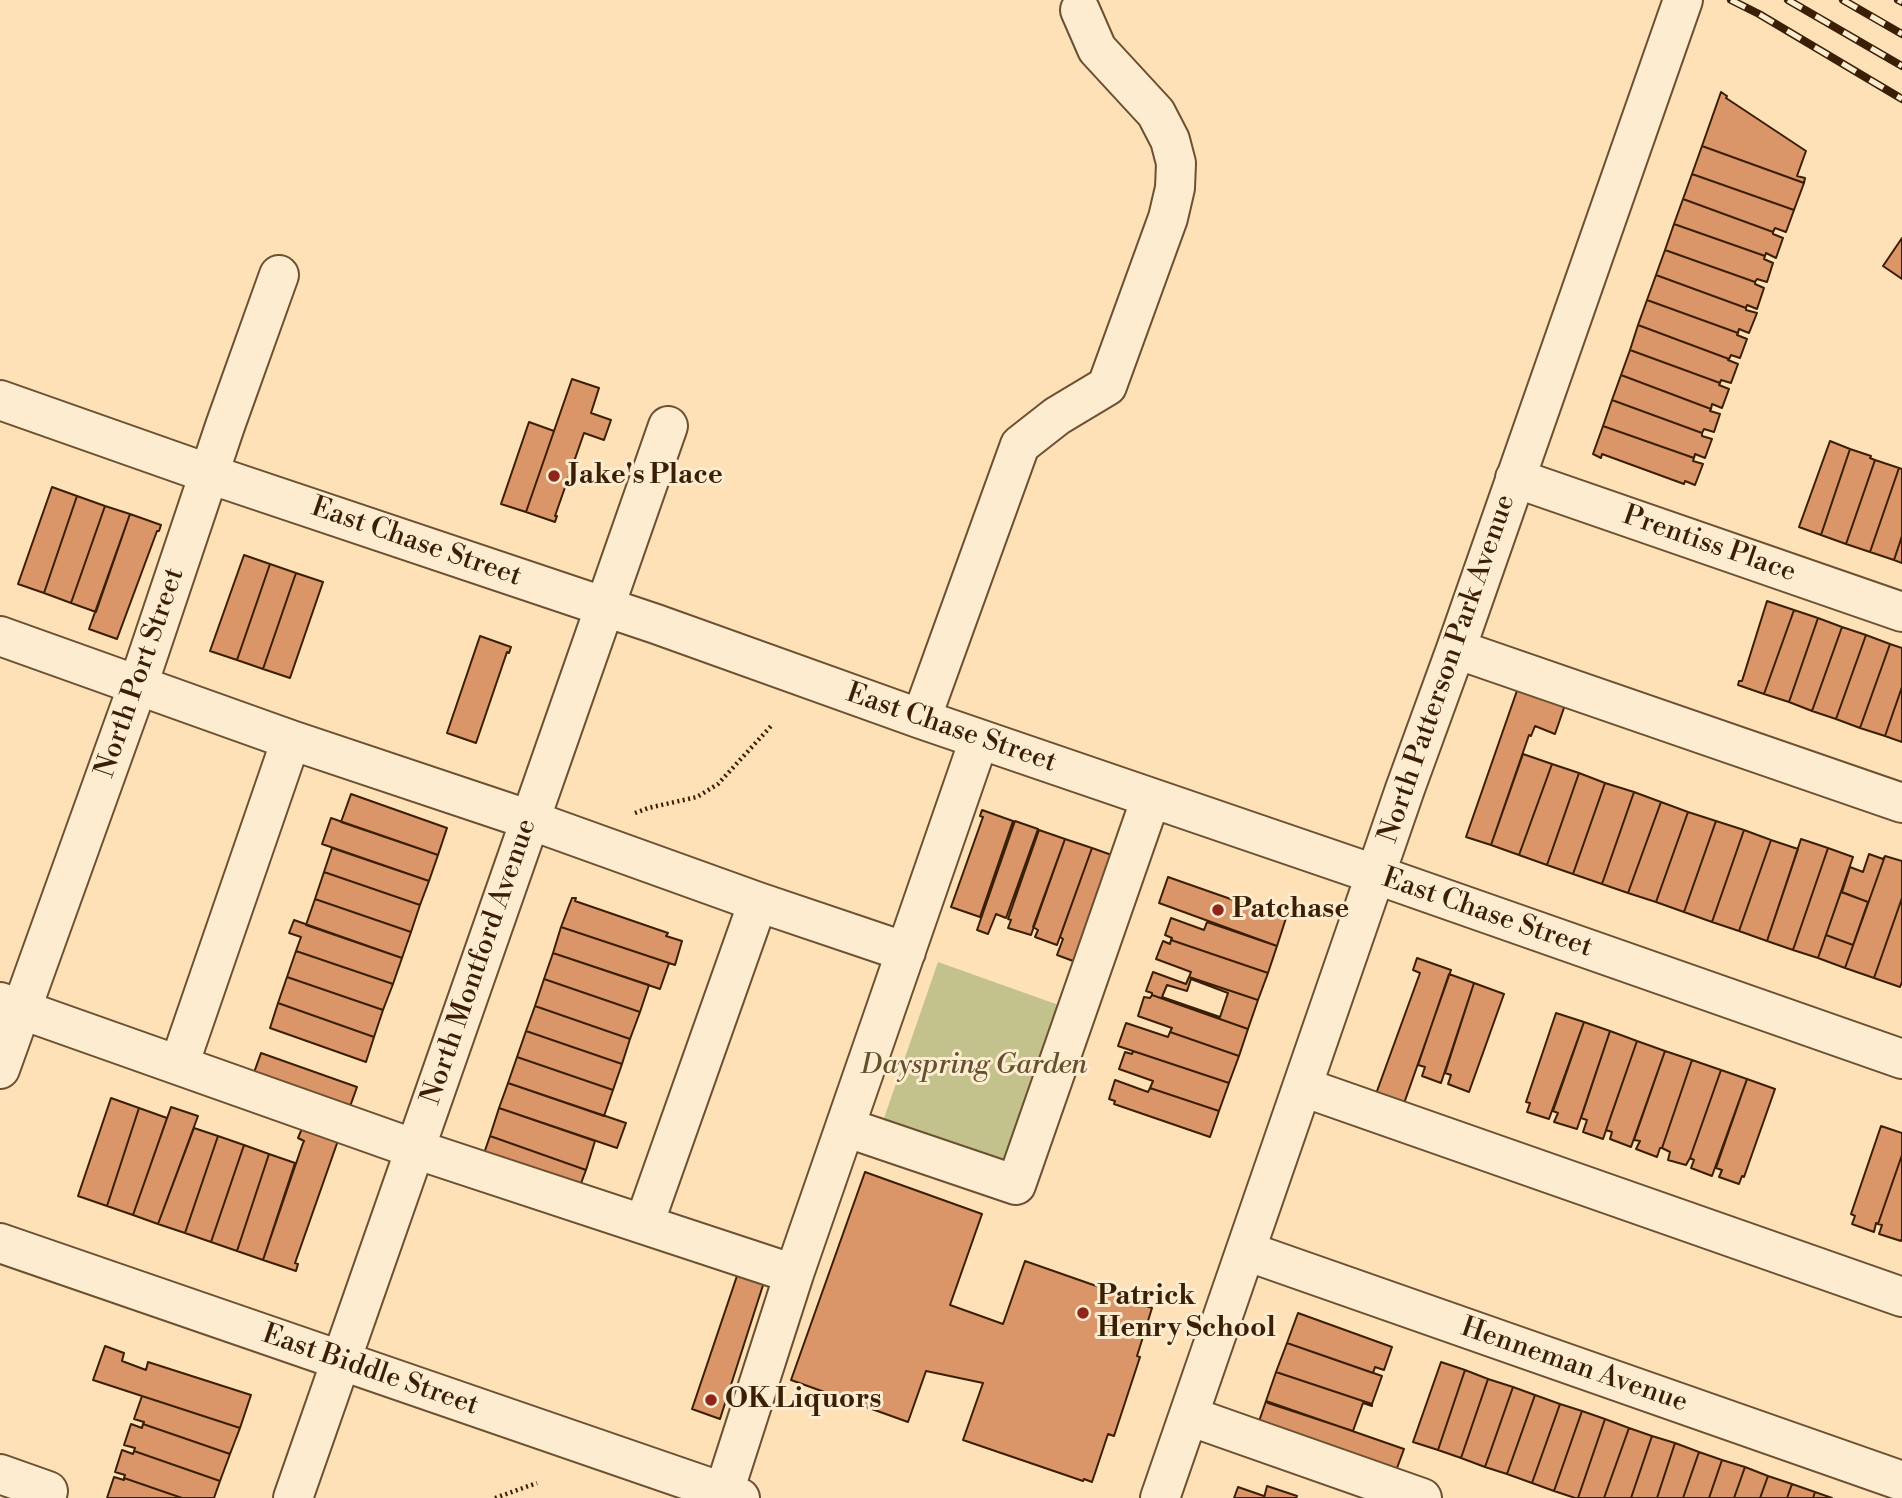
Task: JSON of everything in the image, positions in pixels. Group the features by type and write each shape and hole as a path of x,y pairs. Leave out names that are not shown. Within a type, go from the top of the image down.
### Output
{"street":[{"name":"North Patterson Park Avenue","path":"1160,1498 1405,789 1683,0"},
{"path":"921,719 1020,445 1057,416 1107,386 1168,218 1175,188 1176,163 1170,140 1156,113 1097,48 1080,10"},
{"name":"North Port Street","path":"0,1069 11,1005 138,685 279,275"},
{"name":"East Chase Street","path":"0,400 209,474 604,607 979,740 1377,875 1902,1059"},
{"name":"North Montford Avenue","path":"293,1498 668,426"},
{"name":"Prentiss Place","path":"1515,478 1902,612"},
{"path":"0,636 291,740 530,820 906,952"},
{"path":"1456,649 1902,803"},
{"path":"179,1065 291,740"},
{"path":"729,1496 794,1275 979,740"},
{"path":"845,1127 1016,1185 1151,798"},
{"path":"644,1224 758,902"},
{"path":"11,1005 415,1149 794,1275"},
{"path":"1303,1087 1902,1297"},
{"name":"East Biddle Street","path":"0,1243 729,1496"},
{"name":"Henneman Avenue","path":"1246,1251 1902,1481"},
{"path":"1189,1416 1422,1498"},
{"path":"0,1474 48,1491 46,1498"}],"path":[{"path":"626,816 697,797 718,784 772,725"},
{"path":"495,1498 537,1483"}],"green space":[{"name":"Dayspring Garden","path":"938,962 1067,1008 1011,1169 882,1124"}],"building":[{"path":"1721,92 1806,151 1797,176 1805,178 1804,183 1702,146"},
{"path":"1702,146 1804,183 1794,210 1692,174"},
{"path":"1692,174 1794,210 1786,232 1775,228 1773,232 1683,199"},
{"path":"1683,199 1783,238 1776,258 1674,224"},
{"path":"1674,224 1765,256 1764,259 1773,263 1767,282 1757,279 1755,282 1665,250"},
{"path":"1902,238 1902,279 1883,266"},
{"path":"1665,250 1755,282 1764,288 1757,309 1747,305 1746,308 1656,275"},
{"path":"1656,275 1757,313 1749,333 1739,329 1738,333 1647,300"},
{"path":"1647,300 1738,333 1737,335 1747,339 1740,358 1731,355 1729,359 1638,325"},
{"path":"1638,325 1738,364 1731,383 1721,380 1720,383 1630,350"},
{"path":"1630,350 1720,383 1719,385 1729,389 1722,408 1712,404 1711,409 1621,375"},
{"path":"1621,375 1720,414 1714,432 1704,429 1702,433 1612,400"},
{"name":"Jake's Place","path":"572,379 599,388 591,413 611,420 604,440 584,433 555,522 526,512"},
{"path":"1612,400 1712,439 1705,458 1695,454 1694,458 1603,426"},
{"path":"529,422 554,431 526,512 501,504"},
{"path":"1603,426 1694,458 1693,461 1703,464 1695,485 1685,481 1684,484 1602,454 1601,458 1593,454"},
{"path":"1830,441 1850,449 1821,535 1799,527"},
{"path":"1850,449 1875,460 1846,544 1821,535"},
{"path":"1875,460 1899,468 1870,552 1846,544"},
{"path":"1899,468 1902,469 1902,536 1894,560 1870,552"},
{"path":"52,487 77,496 44,593 18,584"},
{"path":"77,496 105,506 71,603 44,593"},
{"path":"105,506 130,514 96,612 71,603"},
{"path":"130,514 161,525 117,639 89,629"},
{"path":"1902,536 1902,563 1894,560"},
{"path":"244,555 270,564 237,660 210,651"},
{"path":"270,564 296,573 263,669 237,660"},
{"path":"296,573 323,582 290,678 263,669"},
{"path":"1767,601 1794,610 1764,694 1738,685 1739,681 1742,681"},
{"path":"1794,610 1818,618 1789,702 1764,694"},
{"path":"1818,618 1842,627 1812,711 1789,702"},
{"path":"1842,627 1866,635 1836,719 1812,711"},
{"path":"1866,635 1890,644 1860,728 1836,719"},
{"path":"480,636 511,647 476,743 447,733"},
{"path":"1890,644 1902,648 1902,687 1885,736 1860,728"},
{"path":"1520,682 1567,699 1555,734 1535,726 1531,736 1529,735 1491,845 1466,837"},
{"path":"1902,687 1902,742 1885,736"},
{"path":"1523,754 1552,764 1519,855 1491,845"},
{"path":"1552,764 1579,773 1547,865 1519,855"},
{"path":"1579,773 1605,783 1573,874 1547,865"},
{"path":"1605,783 1634,792 1602,884 1573,874"},
{"path":"1634,792 1661,802 1628,893 1602,884"},
{"path":"351,794 447,828 438,855 341,822"},
{"path":"1661,802 1688,812 1656,902 1628,893"},
{"path":"982,810 1013,821 980,917 951,907 983,817 980,816"},
{"path":"1688,812 1716,821 1684,912 1656,902"},
{"path":"331,818 438,855 429,881 322,844"},
{"path":"1015,821 1038,829 1006,918 996,914 988,934 977,930"},
{"path":"1716,821 1744,830 1712,922 1684,912"},
{"path":"1039,830 1065,839 1031,935 1008,928 1011,920 1008,919"},
{"path":"1744,830 1771,840 1739,931 1712,922"},
{"path":"1065,839 1092,848 1057,945 1035,937 1038,930 1033,927"},
{"path":"1801,839 1828,848 1793,950 1767,941"},
{"path":"1771,840 1798,849 1767,941 1739,931"},
{"path":"332,848 429,881 420,905 324,872"},
{"path":"1092,848 1123,859 1084,965 1057,955 1063,939 1060,937"},
{"path":"1828,848 1853,857 1818,958 1793,950"},
{"path":"1869,854 1883,859 1885,856 1845,968 1818,958 1826,935 1853,945 1868,902 1842,892 1850,867 1863,872"},
{"path":"1885,856 1902,861 1902,898 1874,978 1845,968"},
{"path":"324,872 420,905 411,932 315,899"},
{"name":"Patchase","path":"1168,877 1279,916 1280,913 1287,915 1277,946 1159,903"},
{"path":"1841,892 1868,902 1853,945 1826,935"},
{"path":"572,898 668,933 666,936 682,941 675,965 561,927"},
{"path":"1902,898 1902,982 1900,987 1874,978"},
{"path":"315,899 411,932 402,958 306,925"},
{"path":"1171,918 1204,930 1207,922 1277,946 1268,973 1171,940 1172,938 1165,935"},
{"path":"294,920 402,958 393,984 296,951 301,937 289,933"},
{"path":"561,927 669,963 660,989 553,953"},
{"path":"1171,940 1268,973 1258,1000 1189,977 1191,972 1156,959 1163,941 1170,944"},
{"path":"296,951 393,984 383,1010 287,977"},
{"path":"553,953 649,985 640,1012 544,979"},
{"path":"1417,958 1451,970 1401,1112 1373,1102 1420,973 1413,970"},
{"path":"1153,972 1186,984 1189,977 1258,1000 1248,1029 1152,995 1146,991","holes":["1191,979 1228,993 1220,1017 1162,997 1167,985 1187,991"]},
{"path":"1449,974 1474,983 1441,1083 1422,1076 1425,1067 1418,1065"},
{"path":"287,977 383,1010 374,1037 278,1003"},
{"path":"544,979 640,1012 630,1039 535,1006"},
{"path":"1474,983 1504,994 1469,1092 1448,1084 1451,1075 1445,1073"},
{"path":"1152,995 1248,1029 1239,1056 1170,1032 1172,1028 1138,1016 1144,997 1150,998"},
{"path":"278,1003 374,1037 366,1062 270,1028"},
{"path":"535,1006 630,1039 622,1064 526,1031"},
{"path":"1556,1013 1584,1022 1549,1119 1527,1112 1530,1103 1526,1102"},
{"path":"1584,1022 1610,1031 1577,1129 1554,1122 1558,1113 1553,1111"},
{"path":"1126,1023 1168,1037 1170,1032 1239,1056 1229,1083 1118,1046"},
{"path":"526,1031 622,1064 613,1090 517,1057"},
{"path":"1610,1031 1637,1041 1603,1139 1583,1132 1587,1120 1581,1118"},
{"path":"1637,1041 1665,1051 1631,1147 1610,1139 1612,1132 1606,1130"},
{"path":"1133,1051 1229,1083 1219,1111 1150,1088 1153,1081 1119,1069 1125,1052 1132,1054"},
{"path":"1665,1051 1692,1060 1657,1157 1636,1149 1640,1141 1634,1140"},
{"path":"261,1053 357,1087 347,1115 251,1081"},
{"path":"517,1057 613,1090 604,1116 508,1083"},
{"path":"1692,1060 1721,1070 1686,1165 1668,1160 1670,1152 1662,1148"},
{"path":"1721,1070 1747,1079 1712,1176 1691,1168 1694,1160 1690,1158"},
{"path":"1747,1079 1775,1089 1744,1177 1742,1176 1739,1184 1719,1177 1722,1170 1716,1168"},
{"path":"1115,1080 1148,1092 1150,1088 1219,1111 1210,1137 1114,1104 1115,1101 1109,1099"},
{"path":"508,1083 626,1123 617,1148 499,1108"},
{"path":"111,1098 139,1108 107,1206 78,1196"},
{"path":"171,1107 198,1116 158,1224 133,1215"},
{"path":"139,1108 167,1118 133,1215 107,1206"},
{"path":"499,1108 595,1141 586,1170 490,1136"},
{"path":"306,1119 341,1132 295,1263 298,1264 296,1271 263,1260 304,1141 298,1138"},
{"path":"1881,1126 1902,1133 1902,1155 1874,1232 1852,1224 1855,1216 1851,1214"},
{"path":"194,1128 218,1136 185,1233 158,1224"},
{"path":"218,1136 244,1145 211,1242 185,1233"},
{"path":"490,1136 586,1170 577,1194 481,1162"},
{"path":"244,1145 269,1154 237,1251 211,1242"},
{"path":"269,1154 295,1163 263,1260 237,1251"},
{"path":"1902,1155 1901,1241 1879,1234 1882,1225 1878,1224"},
{"path":"865,1172 982,1214 950,1305 1003,1324 1025,1261 1145,1303 1144,1305 1152,1308 1137,1356 1140,1357 1114,1436 1108,1434 1092,1482 963,1440 983,1383 926,1371 908,1422 791,1380"},
{"path":"739,1270 765,1279 720,1419 692,1409"},
{"path":"1298,1313 1392,1347 1384,1370 1375,1367 1373,1373 1287,1343"},
{"path":"1287,1343 1382,1376 1372,1404 1276,1372"},
{"path":"105,1346 124,1353 122,1361 146,1370 148,1362 251,1395 240,1428 93,1380"},
{"path":"1441,1362 1465,1370 1438,1450 1413,1442"},
{"path":"1465,1370 1488,1379 1461,1458 1438,1450"},
{"path":"1276,1372 1372,1406 1363,1403 1353,1431 1268,1403 1266,1401"},
{"path":"1488,1379 1513,1387 1485,1467 1461,1458"},
{"path":"1513,1387 1535,1395 1507,1474 1485,1467"},
{"path":"1535,1395 1560,1404 1532,1483 1507,1474"},
{"path":"142,1396 240,1428 230,1454 134,1419"},
{"path":"1266,1401 1404,1449 1393,1479 1256,1430"},
{"path":"1560,1404 1582,1411 1554,1491 1532,1483"},
{"path":"1582,1411 1605,1419 1578,1498 1575,1498 1554,1491"},
{"path":"1605,1419 1629,1428 1604,1498 1578,1498"},
{"path":"131,1424 142,1428 143,1424 230,1454 220,1481 134,1451 135,1448 124,1445"},
{"path":"1629,1428 1652,1436 1631,1498 1604,1498"},
{"path":"1652,1436 1675,1443 1657,1498 1631,1498"},
{"path":"1675,1443 1699,1452 1683,1498 1657,1498"},
{"path":"122,1450 133,1454 134,1451 220,1481 214,1498 182,1498 124,1478 125,1475 115,1472"},
{"path":"1699,1452 1722,1460 1709,1498 1683,1498"},
{"path":"1722,1460 1745,1467 1734,1498 1709,1498"},
{"path":"1745,1467 1768,1476 1760,1498 1734,1498"},
{"path":"1768,1476 1792,1484 1787,1498 1760,1498"},
{"path":"114,1477 124,1478 182,1498 107,1498"},
{"path":"1792,1484 1815,1492 1813,1498 1787,1498"},
{"path":"1267,1486 1297,1496 1264,1498"},
{"path":"1238,1487 1264,1496 1264,1498 1234,1498"},
{"path":"1815,1492 1832,1498 1813,1498"}],"railway":[{"path":"1731,0 1902,99"},
{"path":"1788,0 1902,66"},
{"path":"1843,0 1902,34"},
{"path":"1898,0 1902,2"}],"place":[{"name":"Jake's Place","path":"554,476"},
{"name":"Patchase","path":"1218,910"},
{"name":"Patrick Henry School","path":"1083,1313"},
{"name":"OK Liquors","path":"711,1400"}]}
